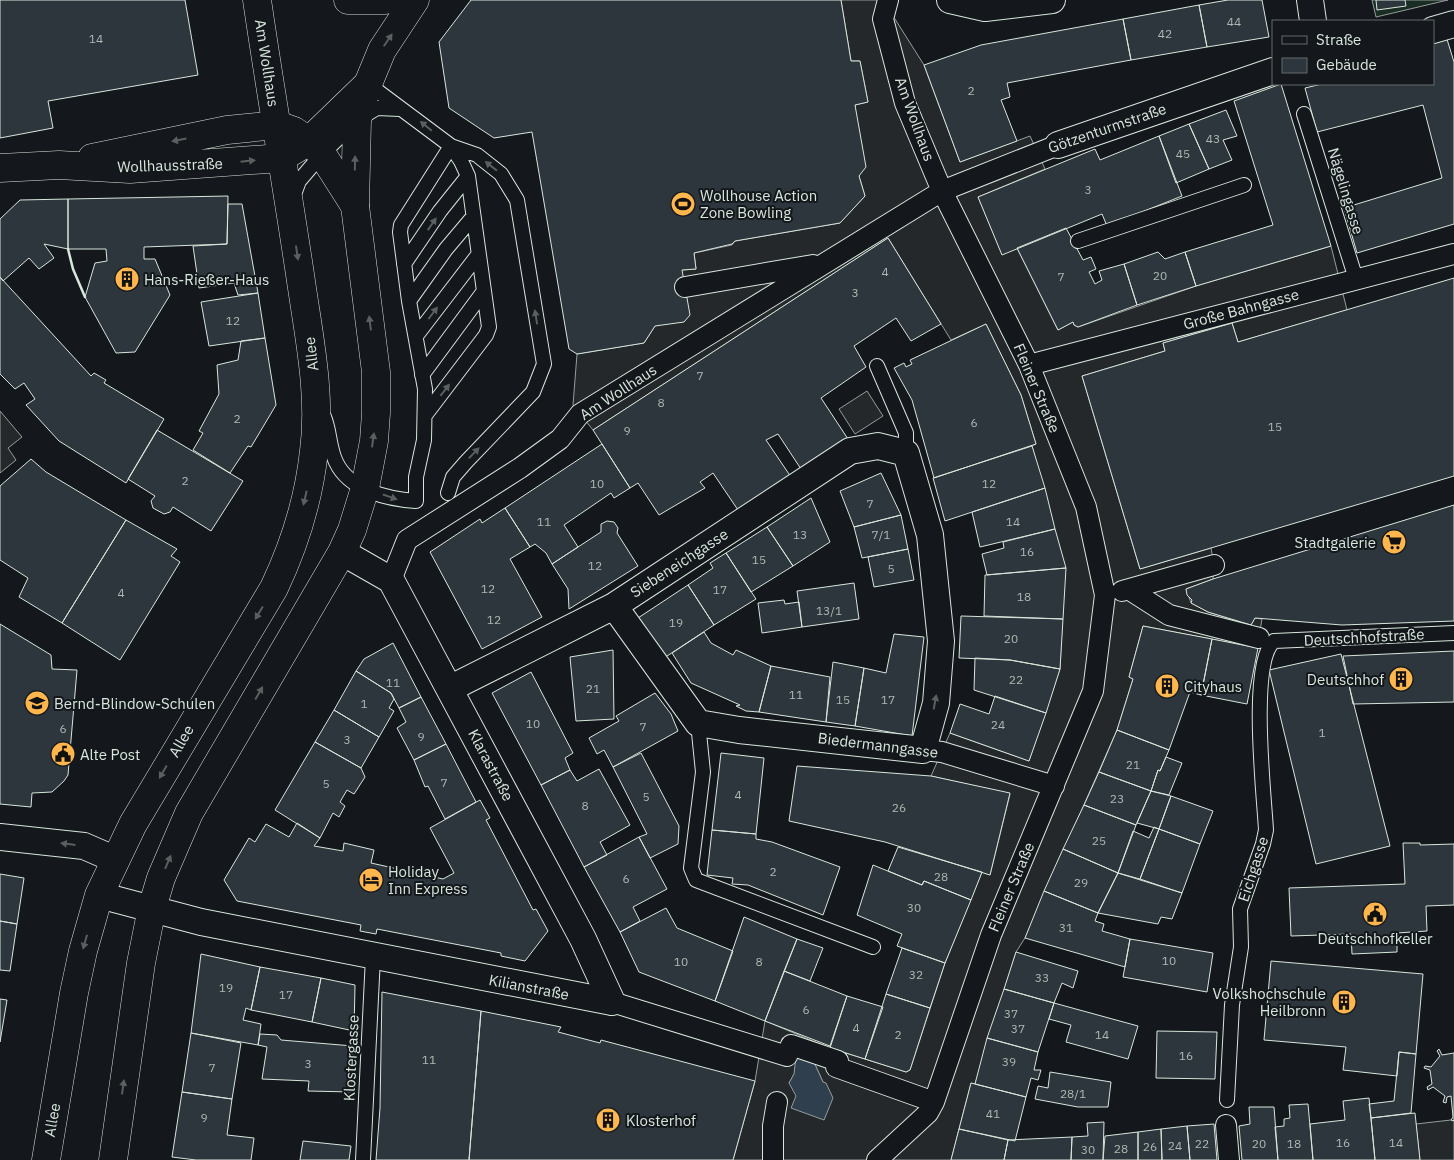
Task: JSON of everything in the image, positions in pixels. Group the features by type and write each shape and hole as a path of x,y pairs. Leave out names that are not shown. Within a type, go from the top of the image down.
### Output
{"main road":[{"name":"Am Wollhaus","path":"256,0 290,205 308,329"},
{"path":"348,0 385,0"},
{"name":"Am Wollhaus","path":"365,488 374,441 376,372 355,206 357,120 368,84 382,50 416,0"},
{"name":"Am Wollhaus","path":"281,158 316,147 368,84"},
{"name":"Am Wollhaus","path":"227,130 277,125 294,131 316,147 355,206"},
{"name":"Wollhausstraße","path":"59,165 227,130"},
{"name":"Wollhausstraße","path":"0,168 59,165 130,169 281,158"},
{"name":"Allee","path":"46,1160 74,993 83,951 99,895 114,859 133,824 282,570 308,485 314,450 316,401 308,329"},
{"path":"113,1160 141,962 152,908 162,878 189,813 342,552 352,530 365,488"}],"street":[{"name":"Am Wollhaus","path":"391,580 407,540 528,462 560,439 580,414 942,191 905,103 883,19 888,0"},
{"path":"950,0 984,8 1052,0"},
{"path":"1310,0 1313,20"},
{"path":"1434,30 1454,24"},
{"name":"Götzenturmstraße","path":"942,191 1058,145 1272,71"},
{"name":"Fleiner Straße","path":"878,1160 928,1113 934,1102 991,935 1093,692 1105,595 1086,507 1028,365 942,191"},
{"name":"Große Bahngasse","path":"1028,365 1454,254"},
{"name":"Am Wollhaus","path":"685,287 824,264"},
{"name":"Siebeneichgasse","path":"450,688 614,606 850,451 878,446 906,453"},
{"path":"906,453 930,535 942,641 936,703 923,750"},
{"path":"342,552 391,580"},
{"path":"1105,595 1130,590 1214,565"},
{"name":"Klarastraße","path":"391,580 582,939 612,1002"},
{"name":"Deutschhofstraße","path":"1130,590 1169,615 1266,639"},
{"path":"614,606 698,723"},
{"name":"Biedermanngasse","path":"698,723 739,730 942,752 1054,786"},
{"path":"0,837 84,846 114,859"},
{"name":"Kilianstraße","path":"99,895 201,922 372,957 612,1002 787,1056 791,1045 838,1061 836,1067 934,1102"},
{"path":"773,1160 772,1135 777,1102"},
{"path":"1226,1125 1230,1160"}],"lane":[{"path":"368,84 452,146 477,155 501,174 516,200 544,364 534,392 466,462 454,477 448,493"},
{"path":"290,205 299,181 316,147 377,108 400,109"},
{"name":"Nägelingasse","path":"1304,114 1356,278"},
{"path":"426,414 486,335 488,316 468,176 452,146"},
{"path":"316,401 327,425 335,462 348,480 397,500 416,501 416,477 424,440 426,414 422,375 404,264 401,225 452,146"},
{"path":"404,264 440,211 468,176"},
{"path":"1078,241 1244,185"},
{"path":"409,301 446,249 473,217"},
{"path":"416,336 478,255"},
{"path":"422,375 484,291"},
{"path":"877,366 906,433 906,453"},
{"name":"Deutschhofstraße","path":"1266,639 1454,633"},
{"name":"Eichgasse","path":"1227,1100 1231,1014 1242,947 1240,909 1263,844 1266,830 1260,688 1266,639"},
{"path":"698,723 704,772 692,868 696,880 873,947"},
{"name":"Klostergasse","path":"363,1160 372,957"}],"green space":[{"path":"1372,0 1448,0 1376,17"}],"shaded area":[{"path":"841,0 883,0 924,65 960,162 1030,136 1045,169 978,197 1002,254 1017,248 1058,330 1073,322 1078,327 1196,286 1331,246 1347,310 1238,342 1232,323 1163,343 1165,351 1082,376 1140,569 1211,548 1214,565 1213,579 1186,589 1191,603 1208,612 1251,625 1255,618 1262,619 1258,648 1143,626 1129,677 1133,679 1117,730 1025,938 1016,952 975,1084 971,1083 951,1160 733,1160 755,1081 765,1021 830,1048 906,1072 910,1070 945,963 982,872 990,875 1010,794 931,776 950,733 1029,761 1060,669 1065,568 1032,446 1036,444 1021,395 986,324 951,340 888,238 593,430 573,405 577,354 644,343 655,326 682,270 696,269 694,253 732,245 735,241 840,223 865,196 859,176 855,105 868,102 860,61 851,61","holes":["813,1060 823,1082 789,1083 794,1074"]},
{"path":"867,391 883,416 855,434 839,409"},
{"path":"0,411 22,437 8,448 16,460 0,473"},
{"path":"1454,1120 1454,1160 1420,1160 1416,1124"}],"water":[{"path":"796,1056 813,1060 833,1098 824,1120 791,1108 796,1096 789,1083 794,1074"}],"building":[{"path":"0,0 185,0 198,75 48,101 53,128 0,138"},
{"path":"471,0 841,0 851,61 860,61 868,102 855,105 866,167 859,176 865,196 840,223 735,241 732,244 694,253 696,269 682,270 690,315 684,322 655,326 644,343 577,354 569,349 532,132 494,138 449,108 439,42"},
{"path":"1228,0 1262,0 1269,37 1207,47 1199,5"},
{"path":"1376,0 1405,0 1406,6 1377,10"},
{"path":"1199,5 1207,47 1131,60 1123,19"},
{"path":"1123,19 1131,60 1007,83 1010,97 1001,100 1017,141 960,162 924,65 981,45"},
{"path":"1446,36 1454,62 1454,224 1357,253 1344,208 1442,178 1423,105 1317,132 1305,88 1318,85 1434,85 1434,40"},
{"path":"1281,85 1331,246 1196,286 1185,252 1273,225 1234,101"},
{"path":"1226,110 1237,136 1223,140 1232,160 1209,169 1189,124"},
{"path":"1189,124 1209,169 1176,183 1159,136"},
{"path":"1159,136 1182,196 1107,226 1102,214 1002,255 978,197 1095,149 1100,160"},
{"name":"Hans-Rießer-Haus","path":"228,196 227,244 144,247 144,259 155,259 170,295 135,352 116,353 85,297 95,263 107,261 106,249 68,249 68,199"},
{"path":"68,199 68,249 44,244 54,258 39,269 29,258 3,281 0,277 0,219 20,200"},
{"path":"228,204 242,204 258,293 238,295 234,283 199,288 193,246 227,244"},
{"path":"1066,228 1083,260 1091,257 1096,269 1089,272 1095,284 1102,280 1099,271 1124,264 1137,305 1078,327 1073,322 1058,330 1017,248"},
{"path":"888,238 941,324 911,341 896,318 854,346 866,367 821,398 848,439 801,469 778,434 766,440 791,477 738,510 713,473 700,482 705,488 659,515 638,483 630,488 593,430"},
{"path":"1158,252 1165,259 1185,252 1196,286 1137,305 1124,264"},
{"path":"0,277 91,376 94,373 106,380 104,383 164,419 126,483 59,441 26,405 35,399 24,383 15,389 0,374"},
{"path":"1454,278 1454,476 1140,569 1082,376 1165,351 1163,343 1232,323 1238,342"},
{"path":"258,293 265,338 209,346 201,302"},
{"path":"986,324 1021,395 1036,444 934,478 912,400 894,368 904,363 906,367 912,364 910,360"},
{"path":"265,338 276,405 251,447 248,446 230,473 193,450 203,433 199,431 219,394 217,365 238,360 241,341"},
{"path":"157,430 243,481 211,531 173,507 170,512 164,514 153,508 151,501 155,496 128,479"},
{"path":"602,444 630,488 614,498 611,493 564,525 578,547 552,564 546,553 535,544 530,547 505,508"},
{"path":"1032,446 1045,488 945,521 933,478"},
{"path":"31,459 46,472 126,520 62,623 19,597 28,578 0,560 0,486"},
{"path":"881,473 901,515 854,527 840,491"},
{"path":"1045,488 1055,529 980,547 972,512"},
{"path":"811,498 830,542 793,566 767,527"},
{"name":"Stadtgalerie","path":"1454,505 1454,621 1342,625 1255,618 1251,625 1208,612 1191,603 1192,600 1187,595 1186,589 1213,579"},
{"path":"505,508 530,547 510,559 542,617 482,649 430,552 480,519 482,523"},
{"path":"901,515 908,549 862,558 854,527"},
{"path":"126,520 177,549 171,556 180,562 120,660 62,623"},
{"path":"607,521 614,522 618,528 617,533 638,566 569,609 568,589 552,564 601,532 601,524"},
{"path":"767,527 793,566 751,592 726,553"},
{"path":"1055,529 1066,568 987,575 982,554 1004,548 1003,542"},
{"path":"908,549 914,580 874,587 868,557"},
{"path":"726,553 756,599 714,625 688,585 713,568 710,563"},
{"path":"1066,568 1063,619 984,616 985,575"},
{"path":"854,583 859,619 802,627 797,591"},
{"path":"688,585 714,625 664,658 638,618"},
{"path":"784,600 785,604 799,602 802,627 762,633 758,603"},
{"path":"961,616 1063,619 1060,669 1010,660 959,658"},
{"name":"Bernd-Blindow-Schulen","path":"0,624 51,655 52,669 77,670 68,775 52,792 32,793 31,807 0,804"},
{"name":"Cityhaus","path":"1143,626 1212,639 1201,695 1190,692 1169,750 1117,730 1133,679 1129,677"},
{"path":"704,632 711,643 733,655 736,650 771,666 759,712 746,711 736,706 740,705 691,683 672,653"},
{"path":"894,634 924,637 912,736 855,726 864,668 886,673"},
{"path":"1212,639 1258,648 1247,704 1201,695"},
{"path":"393,643 421,697 399,708 391,693 356,671 364,659"},
{"path":"613,650 614,719 576,721 570,657"},
{"name":"Deutschhof","path":"1454,651 1454,702 1353,704 1343,656"},
{"path":"1341,654 1390,846 1316,864 1269,670"},
{"path":"975,658 1010,660 1060,669 1046,713 974,690"},
{"path":"833,662 864,668 855,726 826,722"},
{"path":"771,666 830,677 826,722 759,712"},
{"path":"356,671 391,693 394,699 389,708 394,711 379,737 334,710"},
{"path":"531,672 573,753 565,758 570,770 541,785 492,693"},
{"path":"655,693 671,714 678,731 613,767 604,750 597,754 589,738 619,721 616,716"},
{"path":"995,696 1046,713 1029,761 950,733 960,704 989,714"},
{"path":"421,697 446,744 414,760 397,728 406,722 399,708"},
{"path":"334,710 379,737 361,768 315,742"},
{"path":"1117,730 1169,750 1160,771 1158,770 1151,791 1099,772"},
{"path":"315,742 361,768 365,777 354,794 347,790 340,802 345,806 339,817 333,813 320,838 275,810"},
{"path":"446,744 476,802 445,819 428,786 425,787 414,760"},
{"path":"641,753 679,826 678,844 650,858 639,837 647,834 613,767"},
{"path":"721,753 764,758 756,834 712,830"},
{"path":"1166,757 1182,763 1169,795 1151,791 1158,770 1160,771"},
{"path":"797,766 931,776 1010,793 990,875 885,842 789,821"},
{"path":"599,769 630,825 600,842 607,855 584,867 541,785 570,770 577,781"},
{"path":"1099,772 1151,791 1136,825 1084,805"},
{"path":"1151,791 1171,796 1159,829 1137,823"},
{"path":"1171,796 1213,811 1200,844 1159,829"},
{"name":"Holiday Inn Express","path":"480,800 490,818 486,820 533,910 536,909 548,931 525,961 501,956 501,953 377,929 376,934 360,931 361,925 237,901 224,880 249,838 255,842 266,824 289,837 297,823 320,838 314,846 343,851 344,843 374,850 371,863 443,879 454,873 430,828"},
{"path":"1084,805 1136,825 1118,873 1063,849"},
{"path":"1154,827 1159,829 1140,879 1118,873 1133,831 1149,838"},
{"path":"1159,829 1200,844 1182,893 1140,879"},
{"path":"712,830 756,834 756,839 772,842 840,867 823,915 748,885 732,884 733,878 707,875"},
{"path":"639,837 667,889 633,907 640,921 620,932 584,867"},
{"path":"1403,843 1420,843 1420,845 1454,844 1454,905 1426,906 1427,931 1397,933 1397,952 1352,954 1351,934 1291,936 1289,888 1405,884"},
{"path":"898,847 982,872 971,900 924,881 922,885 888,871"},
{"path":"1063,849 1118,873 1098,913 1044,891"},
{"path":"873,865 922,885 924,881 971,900 945,963 897,946 902,934 857,915"},
{"path":"1118,873 1182,893 1172,919 1161,917 1158,924 1098,913"},
{"path":"0,874 24,878 17,924 0,921"},
{"path":"1044,891 1098,913 1095,921 1104,924 1102,931 1130,939 1125,967 1025,938"},
{"path":"666,908 677,928 733,951 715,1001 639,972 620,932"},
{"path":"744,917 797,939 765,1021 715,1001"},
{"path":"0,921 17,924 10,971 0,970"},
{"path":"797,939 823,948 810,981 784,971"},
{"path":"1130,939 1213,953 1207,992 1123,977"},
{"path":"902,948 945,963 930,1008 886,994"},
{"path":"1016,952 1078,971 1073,988 1062,983 1054,1003 1004,989"},
{"path":"201,954 260,967 251,1010 246,1008 243,1020 261,1024 258,1045 191,1033"},
{"name":"Volkshochschule Heilbronn","path":"1271,961 1423,974 1416,1054 1399,1052 1397,1076 1343,1070 1346,1047 1264,1040"},
{"path":"260,967 321,978 312,1022 251,1010"},
{"path":"784,971 847,996 830,1046 765,1021"},
{"path":"321,978 355,985 354,1031 312,1022"},
{"path":"1004,989 1054,1003 1038,1052 987,1038"},
{"path":"382,992 481,1011 469,1160 376,1160 380,1108"},
{"path":"886,994 930,1008 910,1070 906,1072 865,1059"},
{"path":"847,996 883,1007 865,1059 830,1048"},
{"path":"0,999 7,1000 0,1042"},
{"path":"1054,1003 1138,1026 1128,1059 1066,1042 1071,1025 1049,1019"},
{"name":"Klosterhof","path":"481,1011 561,1027 558,1032 600,1043 601,1040 755,1081 733,1160 469,1160"},
{"path":"1157,1031 1217,1032 1215,1079 1156,1078"},
{"path":"191,1033 241,1043 232,1099 182,1092"},
{"path":"260,1034 277,1035 281,1040 353,1046 352,1092 308,1091 309,1081 262,1079 267,1047 258,1045"},
{"path":"987,1038 1038,1052 1034,1070 1041,1070 1038,1080 1031,1078 1026,1097 975,1084"},
{"path":"1439,1049 1442,1055 1454,1053 1453,1121 1451,1120 1453,1117 1451,1096 1447,1097 1446,1103 1443,1102 1445,1096 1433,1087 1428,1090 1427,1087 1432,1084 1430,1070 1424,1068 1425,1066 1431,1067 1440,1056 1437,1051"},
{"path":"1399,1052 1416,1054 1411,1113 1371,1118 1369,1104 1394,1101"},
{"path":"1050,1072 1111,1082 1108,1107 1078,1107 1035,1099 1038,1086 1048,1088"},
{"path":"971,1083 1026,1097 1015,1141 959,1129"},
{"path":"182,1092 232,1099 227,1135 254,1138 251,1160 196,1160 172,1157"},
{"path":"1369,1098 1375,1160 1313,1160 1310,1124 1345,1120 1343,1101"},
{"path":"1308,1104 1313,1160 1278,1160 1275,1127 1284,1126 1284,1119 1290,1118 1289,1105"},
{"path":"1249,1107 1274,1107 1278,1160 1242,1160 1239,1126 1250,1124"},
{"path":"1415,1113 1420,1160 1375,1160 1371,1118"},
{"path":"1104,1122 1103,1160 1071,1160 1072,1137 1088,1136 1087,1123"},
{"path":"1214,1124 1217,1160 1190,1160 1187,1126"},
{"path":"1187,1126 1190,1160 1162,1160 1161,1129"},
{"path":"959,1129 1008,1140 1004,1160 951,1160"},
{"path":"1161,1129 1162,1160 1138,1160 1138,1132"},
{"path":"1138,1132 1138,1160 1103,1160 1105,1136"},
{"path":"1072,1137 1071,1160 1004,1160 1008,1140"},
{"path":"303,1141 351,1146 349,1160 300,1160"}],"wall":[{"path":"68,249 73,269 85,297"}],"place":[{"name":"Wollhouse Action Zone Bowling","path":"683,204"},
{"name":"Hans-Rießer-Haus","path":"127,279"},
{"name":"Stadtgalerie","path":"1394,542"},
{"name":"Deutschhof","path":"1401,679"},
{"name":"Cityhaus","path":"1167,686"},
{"name":"Bernd-Blindow-Schulen","path":"37,703"},
{"name":"Alte Post","path":"63,754"},
{"name":"Holiday Inn Express","path":"371,880"},
{"name":"Deutschhofkeller","path":"1375,914"},
{"name":"Volkshochschule Heilbronn","path":"1344,1002"},
{"name":"Klosterhof","path":"608,1120"}]}
